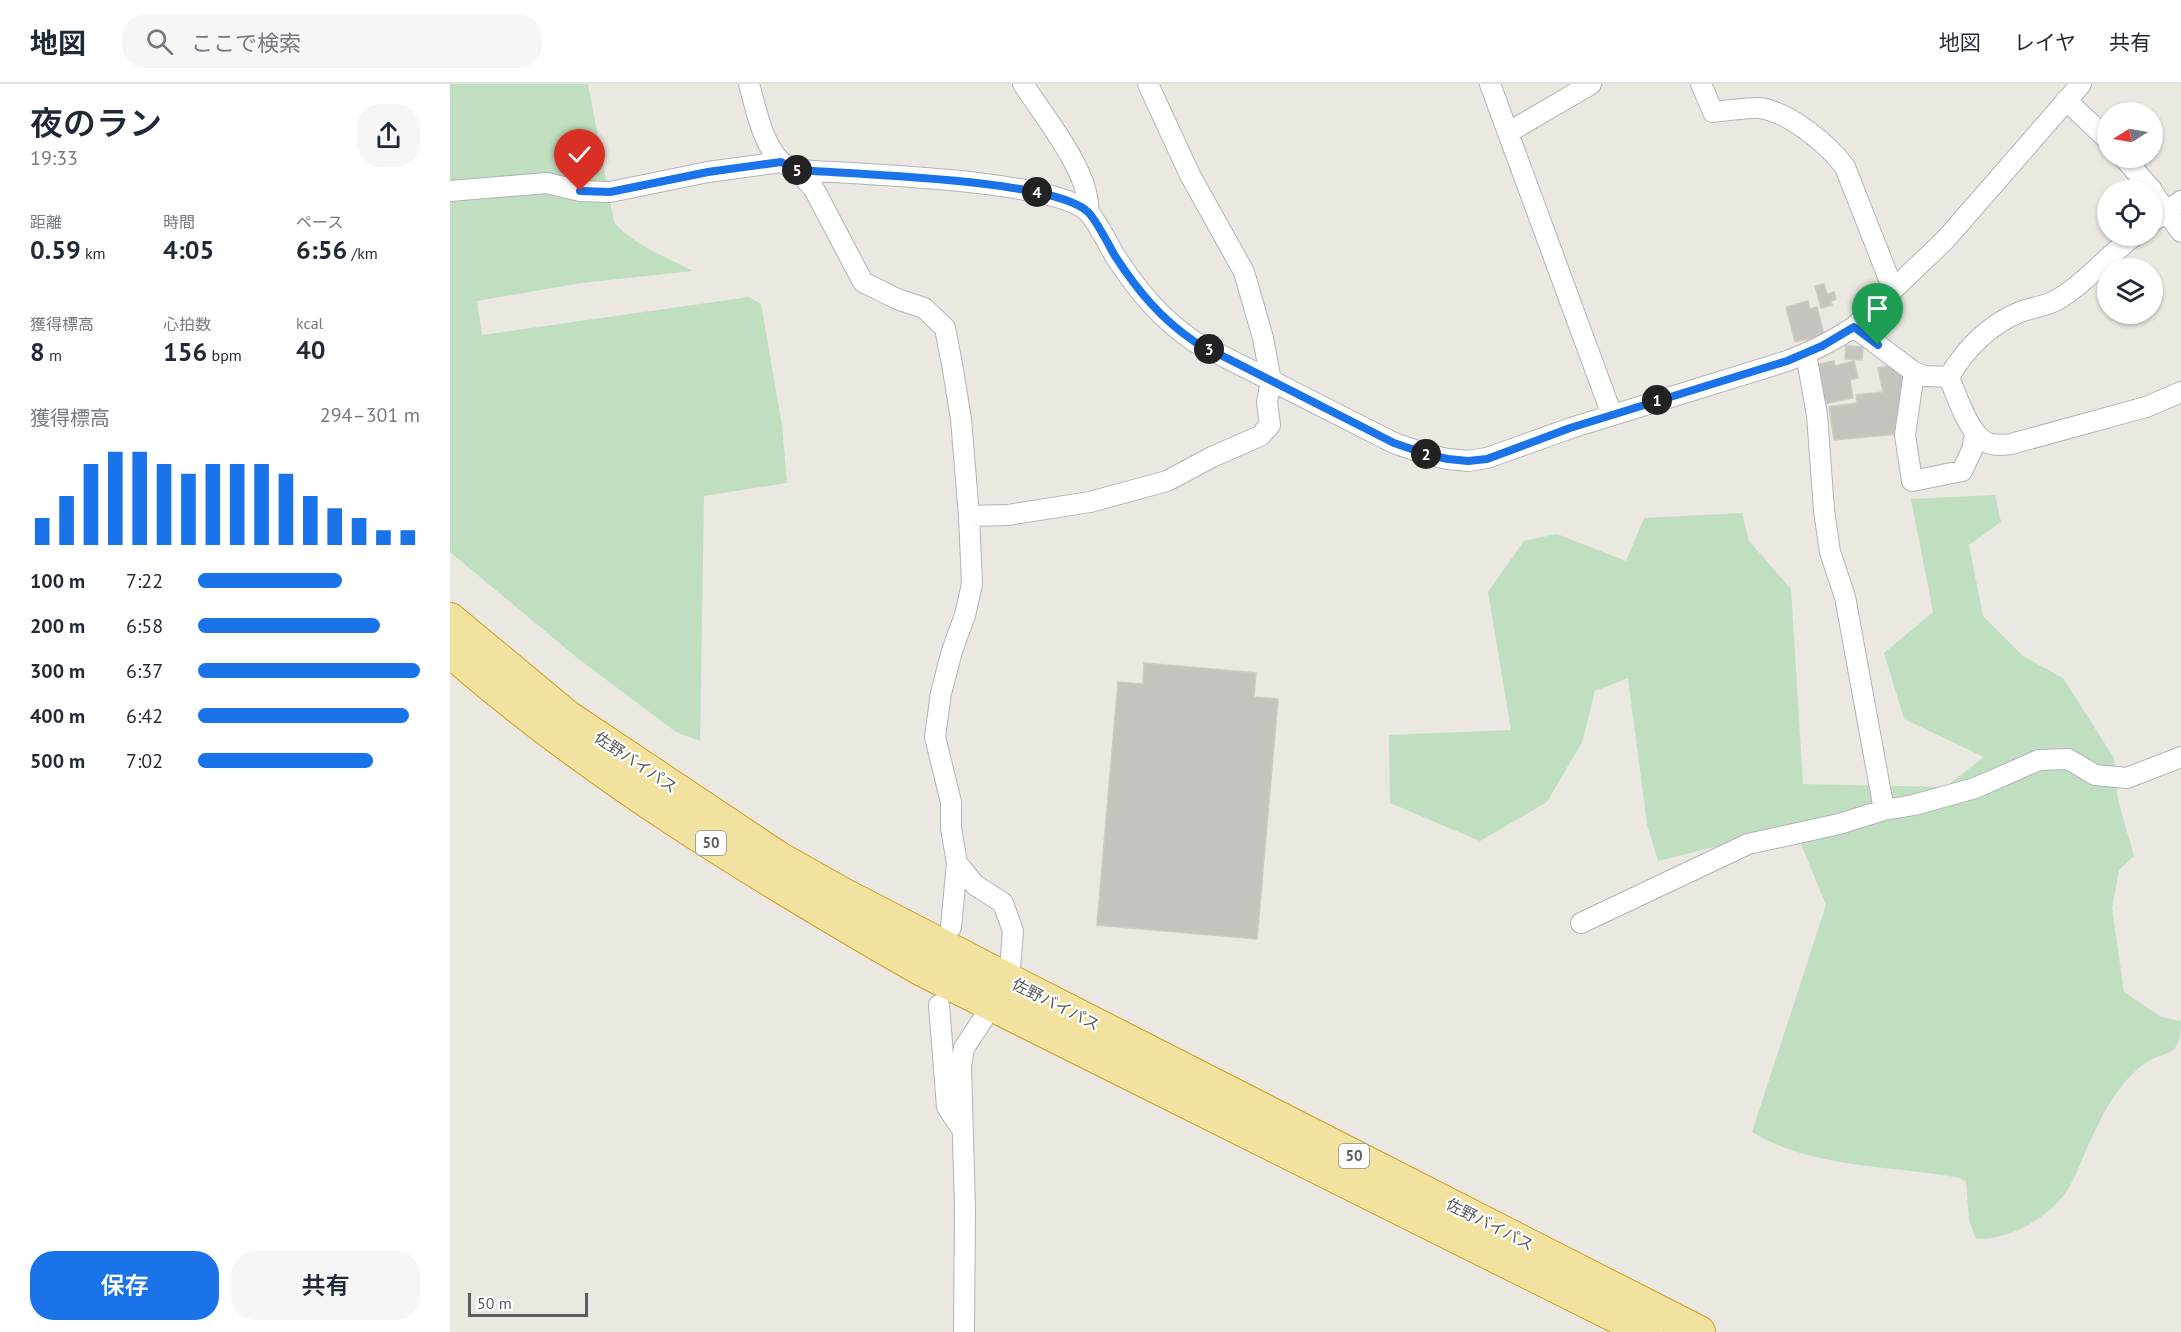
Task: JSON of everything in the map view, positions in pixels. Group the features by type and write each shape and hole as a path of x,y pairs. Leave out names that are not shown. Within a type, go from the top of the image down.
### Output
{"highway":[{"name":"佐野バイパス","path":"450,619 568,717 778,858 841,893 1000,992 1647,1332"},
{"name":"佐野バイパス","path":"450,651 570,748 681,825 830,917 922,970 1000,992 1698,1332"}],"street":[{"path":"749,84 760,124 770,145 814,189 863,282 897,299 924,308 945,328 961,419 972,584 941,693 935,737 951,802 951,828 957,863 951,927"},
{"path":"1023,84 1077,167 1089,200 1088,212"},
{"path":"969,516 1008,515 1090,502 1167,481 1260,436 1270,425 1267,402 1270,381 1263,338 1244,272 1190,175 1148,84"},
{"path":"1490,84 1612,415"},
{"path":"1509,132 1591,84"},
{"path":"1701,84 1713,112 1759,108 1773,112 1806,129 1833,151 1845,167 1893,289"},
{"path":"450,191 547,183 580,191 610,192 708,172 789,166 953,181 1049,194 1069,201 1088,212 1131,280 1172,326 1195,342 1394,443 1448,459 1468,461 1487,459 1570,428 1806,354 1854,327 1946,239 2081,84"},
{"path":"2066,100 2097,130"},
{"path":"2132,168 2143,180"},
{"path":"2167,211 2181,232"},
{"path":"1949,377 1960,358 1990,329 2020,313 2054,301 2085,278 2120,246"},
{"path":"1854,327 1914,372 1925,376 1949,377"},
{"path":"1806,354 1817,415 1824,510 1830,552 1845,597 1884,810"},
{"path":"1914,372 1905,435 1912,481 1962,471 1972,450 1976,434"},
{"path":"1949,377 1976,434 1985,442 1998,446 2146,406 2181,392"},
{"path":"1581,923 1748,844 1839,824 1884,810 1914,805 1975,788 2039,760 2068,759 2095,775 2127,778 2181,757"},
{"path":"957,863 975,885 1003,903 1013,931 1000,992 964,1048 961,1066 964,1332"},
{"path":"939,1005 947,1107 963,1131"}],"green space":[{"path":"450,84 588,84 614,222 640,244 693,271 581,283 477,301 482,335 749,297 761,304 782,425 787,483 704,496 700,741 676,732 576,657 450,552"},
{"path":"1995,495 2001,522 1969,545 1983,616 2023,656 2063,678 2114,758 2118,800 2134,856 2119,870 2112,908 2124,992 2161,1017 2181,1021 2178,1043 2174,1049 2140,1067 2114,1097 2095,1131 2072,1182 2059,1201 2037,1220 2018,1230 1998,1237 1976,1239 1969,1220 1966,1182 1960,1178 1827,1159 1776,1144 1752,1132 1826,905 1794,827 1658,861 1647,824 1628,678 1595,691 1582,742 1547,802 1480,841 1390,803 1389,735 1511,730 1488,592 1524,541 1557,534 1626,561 1644,518 1742,513 1749,541 1791,589 1803,784 1945,787 1984,757 1904,719 1884,653 1933,612 1911,499"}],"building":[{"path":"1824,284 1827,294 1834,292 1836,299 1831,301 1832,305 1821,308 1815,286"},
{"path":"1808,301 1810,309 1817,307 1824,335 1795,342 1786,307"},
{"path":"1846,346 1863,347 1862,360 1845,359"},
{"path":"1834,361 1835,366 1854,361 1858,378 1850,380 1853,398 1823,404 1815,365"},
{"path":"1893,365 1905,385 1898,434 1834,440 1829,407 1857,403 1856,395 1883,392 1878,368"},
{"path":"1144,663 1256,673 1254,697 1278,699 1257,939 1097,925 1118,682 1143,684"}],"route":[{"path":"580,191 610,192 708,172 781,162 798,170 953,181 1049,194 1069,201 1088,212 1131,280 1148,301 1172,326 1195,342 1394,443 1448,459 1468,461 1487,459 1570,428 1787,361 1822,346 1854,327 1878,345"}]}
